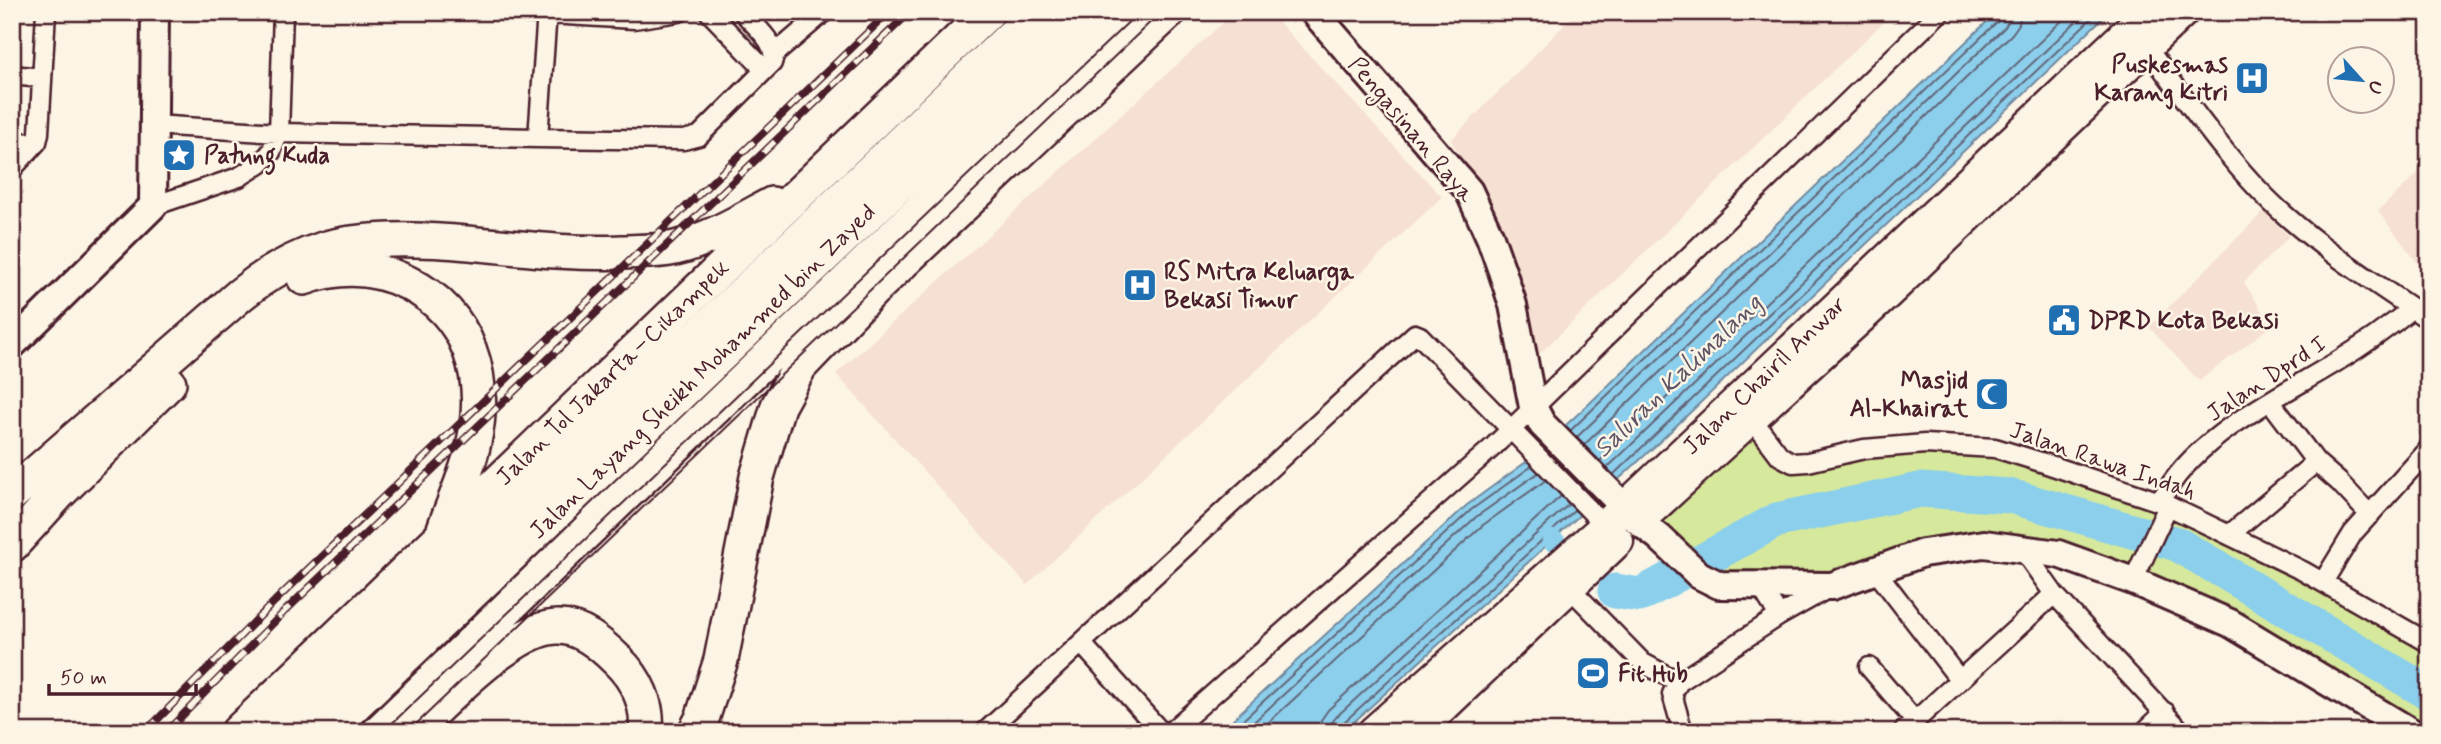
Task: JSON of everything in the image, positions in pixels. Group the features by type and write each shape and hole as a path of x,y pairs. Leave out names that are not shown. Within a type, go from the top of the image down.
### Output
{"highway":[{"name":"Jalan Tol Jakarta–Cikampek","path":"237,732 988,12"},
{"name":"Jalan Layang Sheikh Mohammed bin Zayed","path":"284,732 1037,12"},
{"name":"Jalan Layang Sheikh Mohammed bin Zayed","path":"326,732 1080,12"},
{"path":"379,732 1126,12"},
{"path":"695,732 702,719 721,660 757,477 778,406 800,366 872,291 1169,12"},
{"path":"12,494 203,326 265,276 294,260 325,248 366,241 448,241 560,252 606,253 674,248 749,217 807,185"},
{"path":"12,545 59,493 215,337 251,306 282,286 324,270 353,268 391,274 421,289 450,314 468,346 478,379 478,415 473,444 442,534"},
{"path":"411,732 482,667 511,646 533,632 559,627 583,634 602,646 621,664 642,697 648,716 646,732"}],"main road":[{"name":"Jalan Chairil Anwar","path":"1373,732 1621,520 1879,284 2142,29 2183,12"},
{"name":"Jalan Chairil Anwar","path":"1417,732 1569,587 1621,520 1752,419 1879,284"}],"street":[{"path":"12,169 37,142 39,133 46,12"},
{"path":"153,206 155,12"},
{"path":"12,345 153,206 239,177 271,152 279,133 283,12"},
{"path":"515,12 634,19 679,12"},
{"path":"709,12 765,70"},
{"path":"743,12 771,45 775,54"},
{"path":"153,125 279,133 684,140 705,131 772,63 775,54 824,12"},
{"name":"Pengasinan Raya","path":"1314,12 1469,191 1490,236 1509,294 1537,415"},
{"path":"1170,732 1512,429 1537,415 1940,12"},
{"path":"538,138 547,13"},
{"path":"2142,29 2235,163 2284,215 2326,250 2429,320"},
{"path":"12,75 41,78"},
{"path":"12,143 37,142"},
{"name":"Jalan Dprd I","path":"2136,574 2163,510 2167,487 2216,437 2244,415 2367,342 2412,308"},
{"path":"985,732 1413,335 1420,336 1532,449 1621,520 1699,575 1719,585 1832,586"},
{"path":"2270,401 2316,462 2370,515"},
{"path":"1537,415 1621,520"},
{"name":"Jalan Rawa Indah","path":"1752,419 1780,456 1793,463 1864,449 1925,444 1995,447 2229,535 2323,582 2429,643"},
{"path":"2323,582 2353,533 2418,458 2429,449"},
{"path":"2229,535 2316,462"},
{"path":"1683,732 1672,694 1676,686 1685,677 1779,616 1832,586 1923,553 1984,544 2058,554 2136,574 2230,623 2410,731"},
{"path":"2023,550 2054,594 2182,732"},
{"path":"1876,571 1959,679"},
{"path":"1569,587 1643,663 1669,677 1685,677"},
{"path":"1761,587 1779,616"},
{"path":"1869,667 1909,726 2054,594"},
{"path":"1082,644 1161,732"},
{"path":"2144,732 2165,712"}],"shaded area":[{"name":"RS Mitra Keluarga Bekasi Timur","path":"1235,12 1269,12 1442,197 1027,585 836,374"},
{"path":"1577,12 1894,12 1535,358 1507,241 1451,140"},
{"path":"2429,163 2429,278 2378,211"},
{"path":"2264,211 2289,236 2244,282 2271,326 2199,381 2149,327"}],"green space":[{"path":"1752,419 1783,459 1956,445 2140,495 2429,643 2429,732 2411,732 2230,623 2023,550 1876,571 1719,585 1638,521"}],"water":[{"name":"Saluran Kalimalang","path":"1997,12 2109,12 1654,447 1343,732 1219,732 1467,505 1526,462 1592,401"}],"waterway":[{"path":"1615,591 1640,595 1777,520 1920,490 2010,496 2177,544 2429,693"},
{"path":"1552,540 1556,543"}],"tram line":[{"path":"383,732 1139,12"},
{"path":"408,732 1161,12"}],"railway":[{"path":"145,732 275,601 889,12"},
{"path":"166,732 285,611 910,12"}],"place":[{"name":"Puskesmas Karang Kitri","path":"2252,78"},
{"name":"Patung Kuda","path":"179,155"},
{"name":"RS Mitra Keluarga Bekasi Timur","path":"1140,285"},
{"name":"DPRD Kota Bekasi","path":"2064,320"},
{"name":"Masjid Al-Khairat","path":"1992,394"},
{"name":"Fit Hub","path":"1593,673"}]}
